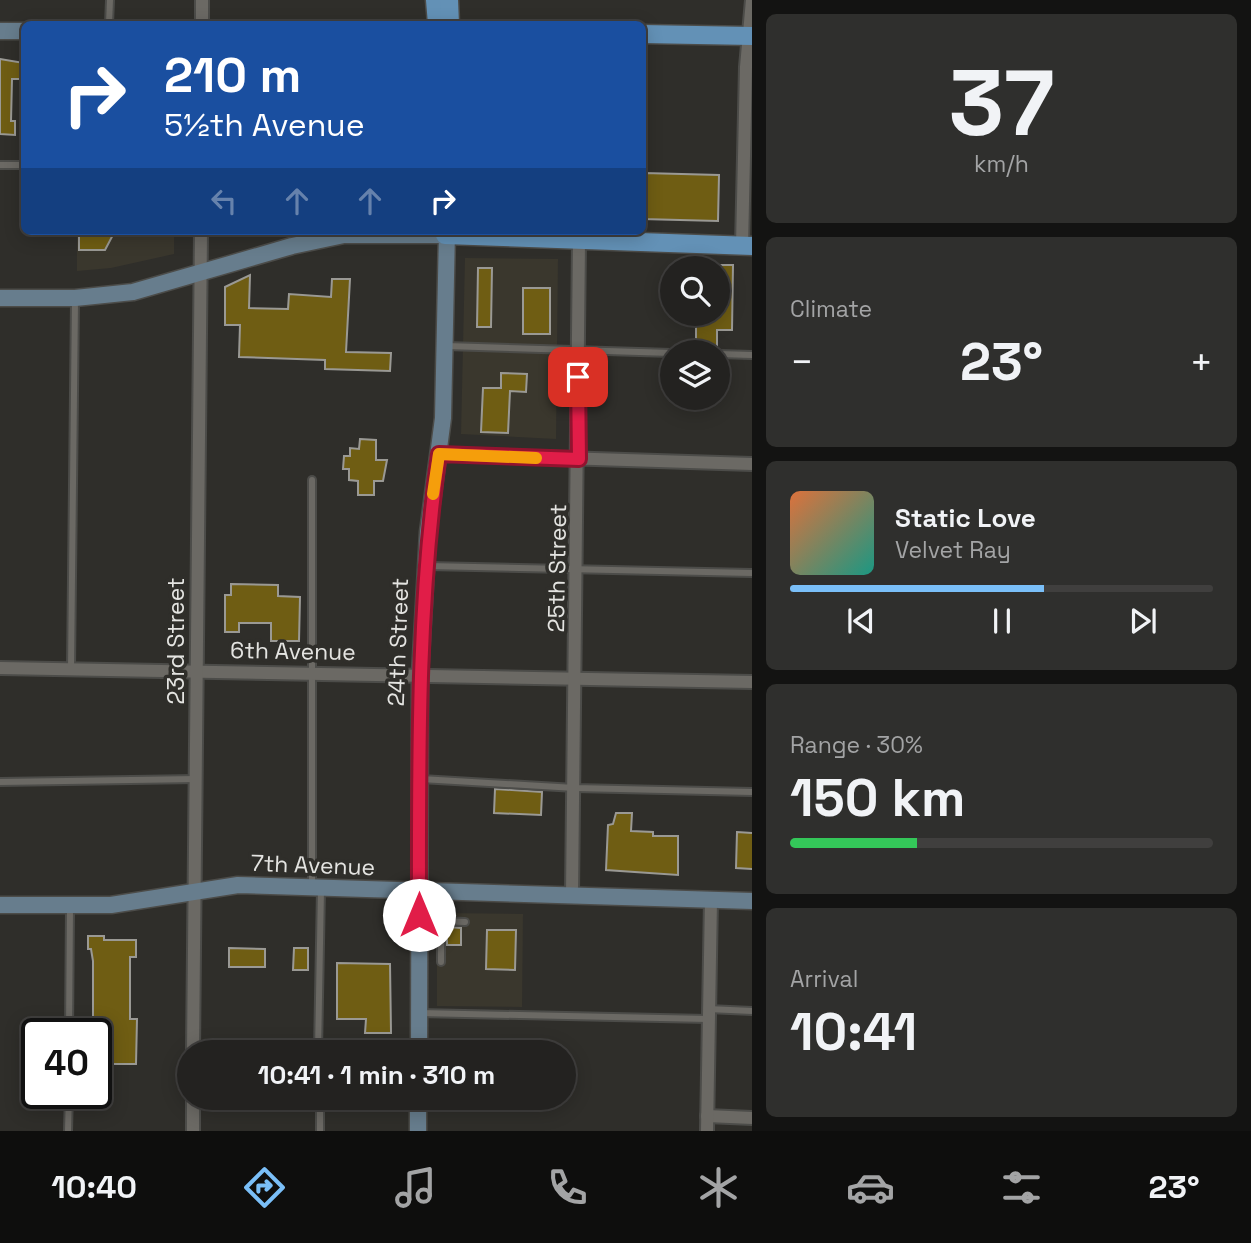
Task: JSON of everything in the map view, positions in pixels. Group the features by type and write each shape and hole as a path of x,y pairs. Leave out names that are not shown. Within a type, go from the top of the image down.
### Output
{"main road":[{"path":"435,0 437,21"},
{"path":"449,0 450,21"},
{"path":"646,34 746,35"},
{"path":"513,235 546,235 579,241 747,246"}],"street":[{"path":"202,0 202,21"},
{"path":"747,246 746,35 752,0"},
{"path":"0,31 21,31"},
{"name":"23rd Street","path":"193,1040 201,235"},
{"path":"0,298 75,298 133,292 300,237 344,235"},
{"name":"24th Street","path":"419,1040 420,674 425,566 439,454 446,235"},
{"name":"25th Street","path":"572,895 578,569 579,241"},
{"path":"439,454 752,464"},
{"name":"6th Avenue","path":"0,668 576,676 752,682"},
{"name":"7th Avenue","path":"0,905 70,906 147,902 194,890 238,885 752,901"},
{"path":"707,1131 711,899"},
{"path":"193,1110 193,1131"},
{"path":"418,1110 418,1131"},
{"path":"707,1116 752,1118"}],"lane":[{"path":"109,21 110,0"},
{"path":"0,165 21,165"},
{"path":"71,669 75,298"},
{"path":"444,346 660,352"},
{"path":"730,354 752,355"},
{"path":"312,480 318,1040"},
{"path":"425,566 752,573"},
{"path":"0,782 197,779"},
{"path":"419,779 575,789 752,792"},
{"path":"69,1018 70,906"},
{"path":"441,962 442,921 465,922"},
{"path":"419,1013 708,1014 752,1011"},
{"path":"68,1131 69,1109"},
{"path":"320,1110 320,1131"}],"shaded area":[{"path":"77,235 174,235 174,254 111,268 77,271"},
{"path":"465,258 558,259 556,439 461,434"},
{"path":"437,913 523,914 522,1007 437,1006"}],"building":[{"path":"0,59 21,62 21,79 12,79 11,121 15,121 15,135 0,134"},
{"path":"646,173 719,175 718,221 646,219"},
{"path":"79,235 113,235 105,250 79,250"},
{"path":"730,265 733,265 732,330 717,330 717,340 696,340 696,326 730,326"},
{"path":"478,268 492,268 491,327 477,327"},
{"path":"250,275 249,308 288,309 289,294 331,297 332,279 350,279 346,352 391,353 390,371 325,369 325,360 239,357 240,325 225,325 225,287"},
{"path":"523,288 550,288 550,334 523,334"},
{"path":"501,373 527,374 526,392 510,391 508,433 481,432 483,388 501,388"},
{"path":"360,439 376,440 376,460 387,460 383,481 374,481 374,495 358,495 358,481 349,480 349,469 343,469 344,456 350,456 350,448 359,449"},
{"path":"231,584 278,585 278,596 300,597 299,641 271,641 271,623 239,623 239,632 225,632 225,595 231,595"},
{"path":"495,789 542,792 541,815 494,813"},
{"path":"616,813 632,813 631,831 653,832 653,836 678,836 678,875 606,870 608,825 613,824"},
{"path":"737,832 752,833 752,869 736,868"},
{"path":"447,927 461,928 461,945 447,945"},
{"path":"487,930 516,930 515,970 486,969"},
{"path":"88,936 104,936 104,940 136,940 136,957 130,957 130,1019 137,1019 136,1064 112,1064 112,1018 93,1018 93,961 91,949 88,949"},
{"path":"229,948 265,949 265,967 229,967"},
{"path":"294,948 308,948 308,970 293,970"},
{"path":"337,963 390,964 391,1033 365,1033 366,1019 337,1019"}],"slow traffic":[{"path":"433,494 439,454 536,458"}],"route":[{"path":"419,915 420,674 425,566 439,454 579,459 578,377"}]}
